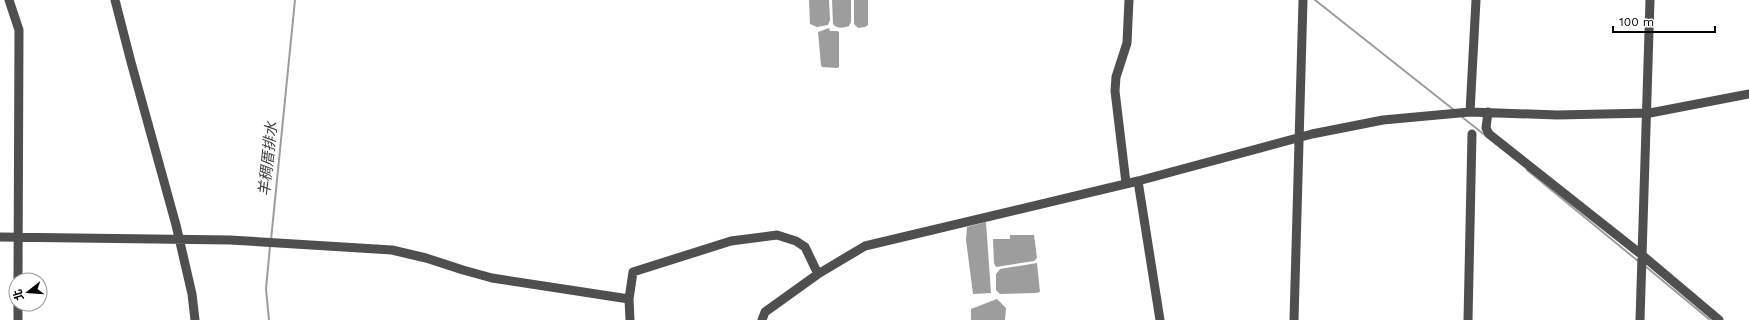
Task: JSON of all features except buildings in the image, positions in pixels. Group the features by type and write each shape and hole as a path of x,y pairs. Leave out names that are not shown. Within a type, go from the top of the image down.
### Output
{"street":[{"path":"9,0 19,30 18,272"},
{"path":"115,0 130,62 176,225 192,294 195,320"},
{"path":"1126,183 1115,91 1116,77 1127,43 1129,0"},
{"path":"1294,320 1303,0"},
{"path":"1468,112 1476,0"},
{"path":"1640,320 1650,0"},
{"path":"762,320 765,312 818,274 864,246 1138,181 1299,138 1383,120 1468,112 1557,115 1647,113 1749,94"},
{"path":"1488,112 1486,128 1489,134 1642,260 1719,320"},
{"path":"1468,320 1472,134"},
{"path":"1138,181 1160,320"},
{"path":"630,320 628,298 633,272 731,241 778,235 796,241 805,247 818,274"},
{"path":"0,237 230,240 392,250 426,258 492,278 628,298"}],"shaded area":[{"path":"809,0 829,0 830,20 828,25 817,27 810,24"},
{"path":"832,0 851,0 851,22 849,26 840,28 833,24"},
{"path":"854,0 868,0 868,25 865,27 858,28 854,24"},
{"path":"829,28 830,31 839,32 839,67 837,68 822,67 821,65 818,32"},
{"path":"986,222 991,293 973,294 966,240 967,227"},
{"path":"1010,235 1034,235 1037,258 1034,261 996,267 994,263 993,239 1010,239"},
{"path":"1037,263 1040,292 1000,294 996,290 996,274 1000,269"},
{"path":"997,299 1006,308 1005,320 971,320 971,309"}],"waterway":[{"name":"羊稠厝排水","path":"271,240 295,0"},
{"path":"1315,0 1454,110"},
{"path":"1462,117 1486,136"},
{"path":"1527,170 1638,261"},
{"name":"羊稠厝排水","path":"269,320 266,289 270,246"},
{"path":"1645,266 1710,320"}]}
